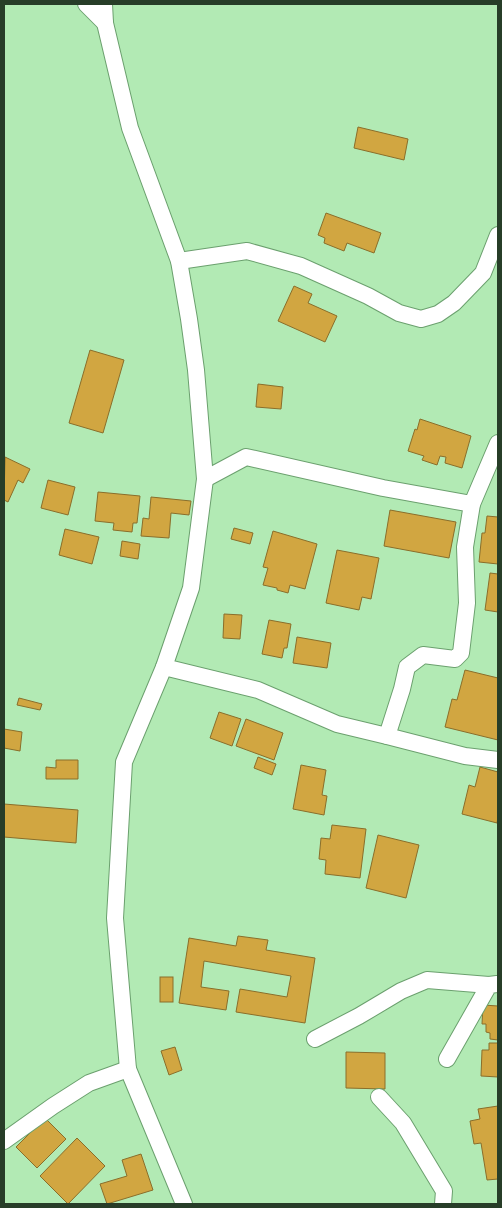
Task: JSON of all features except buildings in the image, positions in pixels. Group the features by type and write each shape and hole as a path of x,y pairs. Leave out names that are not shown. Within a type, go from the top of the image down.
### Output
{"street":[{"path":"86,4 105,23"},
{"path":"104,4 105,23 130,128 179,261 196,370 205,479 191,588 164,667 124,762 115,918 128,1069 184,1204"},
{"path":"179,261 247,251 301,266 368,296 399,313 420,319 438,314 454,303 471,285 482,272 498,235"},
{"path":"388,736 407,667 423,655 455,659 461,653 467,603 465,547 472,504 498,443"},
{"path":"205,479 246,457 383,488 472,504"},
{"path":"164,667 258,690 337,724 465,756 498,760"},
{"path":"314,1039 359,1016 401,991 427,980 494,984 447,1059"},
{"path":"4,1141 89,1083 128,1069"},
{"path":"379,1097 403,1123 444,1191 443,1204"}]}
